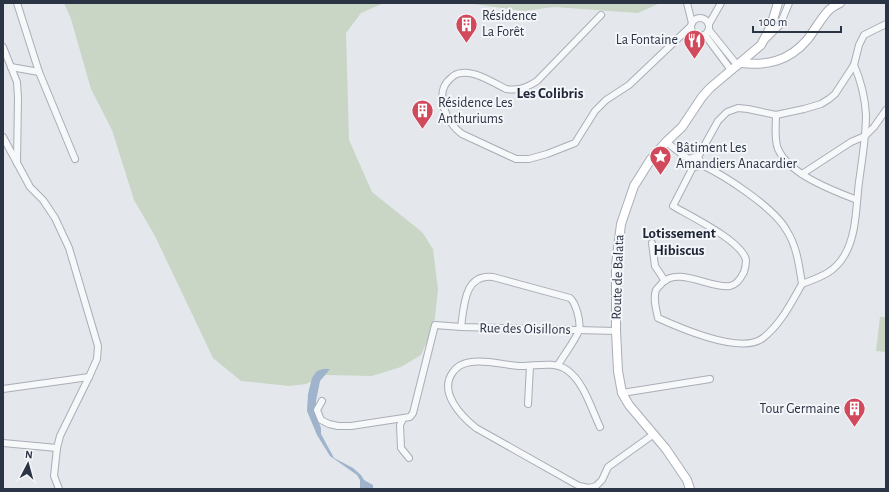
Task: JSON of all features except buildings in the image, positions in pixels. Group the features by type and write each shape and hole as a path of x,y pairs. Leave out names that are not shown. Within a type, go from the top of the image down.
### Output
{"main road":[{"name":"Route de Balata","path":"690,489 687,480 666,449 629,405 622,392 618,371 616,331 616,265 620,224 634,186 651,159 666,142 682,128 702,97 710,88 761,45 771,26 778,3"},
{"path":"737,66 772,62 789,56 806,41 829,10 840,3"}],"street":[{"path":"17,3 39,72 75,159"},
{"path":"721,3 708,24 707,33 737,66"},
{"path":"761,45 780,25 789,3"},
{"path":"687,6 708,24"},
{"path":"687,6 691,30 694,35"},
{"path":"601,15 537,81 528,87 511,90 472,73 455,75 447,82 442,96 444,111 456,131 516,159 528,159 547,154 575,143 595,111 606,100 629,85 678,40 691,25 700,18 718,10"},
{"path":"666,142 687,158 691,159 698,157 718,121 727,112 738,108 743,108 776,115 804,109 829,100 835,94 854,65 859,45 864,35 886,24"},
{"path":"678,40 694,35 700,37 707,33"},
{"path":"3,47 17,82 17,165"},
{"path":"700,164 693,167 673,206 733,242 742,252 746,260 745,270 741,279 732,286 724,287 688,278 675,277 664,281 656,290 655,304 658,318 681,329 708,338 734,342 750,342 762,339 779,322 802,284 831,271 844,255 852,236 865,136 866,115 861,81 854,65"},
{"path":"12,67 39,72"},
{"path":"802,174 851,142 865,136 874,127 886,110"},
{"path":"776,115 778,148 785,160 802,174 857,200"},
{"path":"3,136 30,187 44,200 55,218 69,248 98,346 97,360 60,436 54,476 59,489"},
{"path":"698,157 701,161 700,164"},
{"path":"691,159 691,164 693,167"},
{"path":"700,164 715,171 775,214 787,230 798,256 802,284"},
{"path":"652,243 655,266 664,281"},
{"path":"461,327 465,300 469,288 478,279 487,276 570,298 577,309 579,330 558,365"},
{"name":"Rue des Oisillons","path":"403,419 410,417 413,413 435,325 616,331"},
{"path":"600,426 578,380 566,369 558,365 521,366 480,362 466,363 456,369 450,378 448,387 450,397 461,414 476,428 579,486 586,488 596,486 602,480 608,467 654,434"},
{"path":"528,404 530,366"},
{"path":"3,389 89,378"},
{"path":"622,392 710,379"},
{"path":"322,401 317,410 321,420 328,424 351,426 403,419 401,424 401,448 409,458"},
{"path":"3,443 57,448"}],"green space":[{"path":"64,3 384,3 361,13 346,33 349,140 372,192 422,232 433,249 438,290 434,325 421,355 401,367 372,376 326,375 306,384 289,386 241,381 213,358 155,236 134,200 112,130 91,89 71,19"},
{"path":"466,3 660,3 638,13 554,7 524,11"},
{"path":"880,317 886,317 886,352 876,351"}],"water":[{"path":"330,369 320,381 316,401 316,415 321,428 321,434 334,458 353,468 364,480 373,485 373,489 360,489 360,480 357,475 330,456 317,435 307,411 308,394 312,378 317,371"}],"place":[{"name":"Résidence La Forêt","path":"466,44"},
{"name":"La Fontaine","path":"694,60"},
{"name":"Résidence Les Anthuriums","path":"422,130"},
{"name":"Bâtiment Les Amandiers Anacardier","path":"661,176"},
{"name":"Tour Germaine","path":"855,428"}],"district":[{"name":"Les Colibris","path":"550,93"},
{"name":"Lotissement Hibiscus","path":"679,242"}]}
